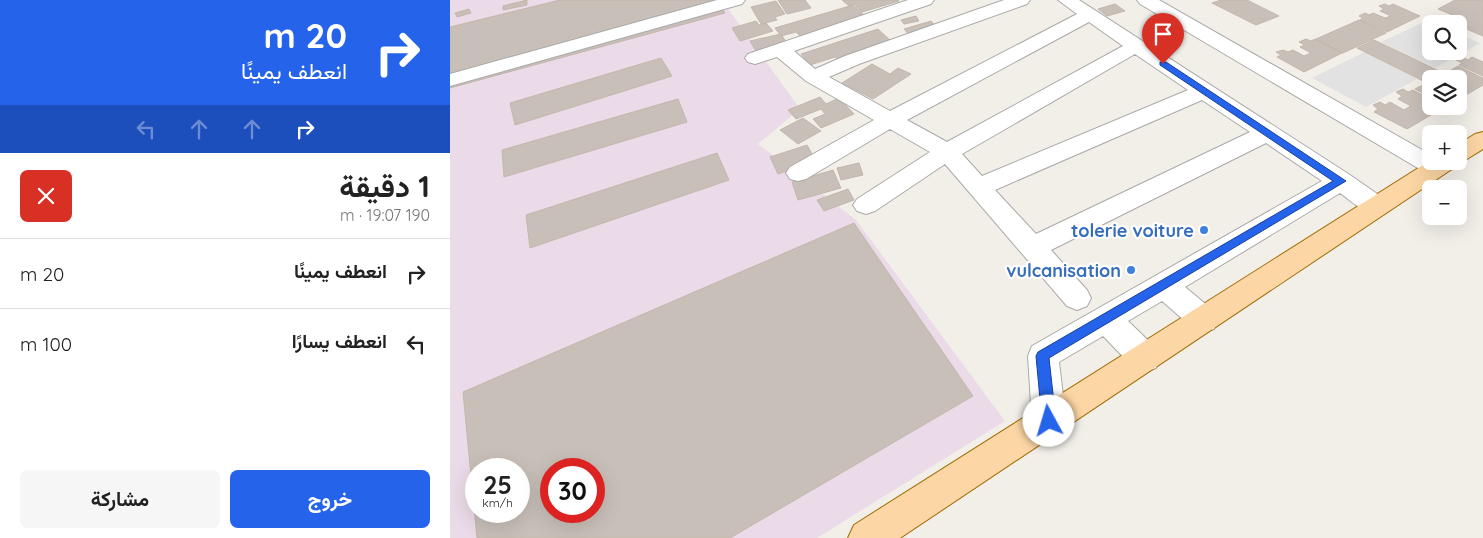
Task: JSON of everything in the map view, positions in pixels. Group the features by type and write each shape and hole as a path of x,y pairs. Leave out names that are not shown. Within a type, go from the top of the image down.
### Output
{"main road":[{"path":"1467,149 1483,139"},
{"path":"867,538 1434,170"}],"street":[{"path":"450,80 736,0"},
{"path":"756,58 925,0"},
{"path":"813,77 852,60 1022,0"},
{"path":"1067,0 1377,206"},
{"path":"1146,0 1422,147"},
{"path":"798,173 890,120 1089,15"},
{"path":"866,206 947,152 1136,46"},
{"path":"780,50 813,77 947,152 1077,298"},
{"path":"978,187 1204,91"},
{"path":"1032,248 1268,133"},
{"path":"1049,421 1043,356 1341,181"},
{"path":"1163,284 1204,320"},
{"path":"1105,318 1145,358"}],"shaded area":[{"path":"450,0 722,0 800,109 758,144 856,220 1005,421 817,538 450,538"},
{"path":"1422,23 1422,60 1449,60 1435,68 1381,42"},
{"path":"1467,37 1480,43 1467,50"},
{"path":"1365,52 1417,79 1366,107 1312,78"}],"building":[{"path":"527,0 527,5 503,10 503,6"},
{"path":"560,0 716,0 725,13 450,88 450,27"},
{"path":"778,0 805,0 811,8 787,14"},
{"path":"842,0 899,1 862,12 854,4 849,6"},
{"path":"1221,0 1247,0 1279,16 1256,25 1212,3"},
{"path":"1455,0 1483,0 1483,36 1467,29 1467,15 1453,15 1438,9"},
{"path":"776,1 785,14 775,17 777,20 761,24 751,7"},
{"path":"1115,4 1125,11 1107,16 1098,9"},
{"path":"1385,4 1389,6 1393,4 1420,16 1387,32 1360,20 1363,18 1359,16 1365,13 1369,15 1373,13 1385,18 1391,16 1380,11 1384,9 1379,6"},
{"path":"853,5 873,23 826,28 800,36 796,32 781,36 775,28"},
{"path":"469,9 471,13 457,17 455,13"},
{"path":"916,16 919,21 904,24 901,20"},
{"path":"1359,20 1386,33 1343,53 1316,39"},
{"path":"756,21 759,25 766,23 773,31 740,41 732,28"},
{"path":"931,21 942,33 909,35 904,29"},
{"path":"878,29 892,42 838,60 835,57 810,65 801,54"},
{"path":"781,34 791,50 756,51 750,41"},
{"path":"1306,39 1311,41 1315,39 1342,53 1304,72 1277,57 1281,55 1276,52 1283,50 1288,52 1293,50 1304,56 1311,53 1300,47 1305,45 1299,42"},
{"path":"1374,40 1437,70 1422,70 1422,80 1357,48"},
{"path":"1472,57 1483,62 1483,76 1459,65 1462,63 1456,60 1468,60"},
{"path":"661,58 672,76 515,125 510,103"},
{"path":"872,64 890,74 898,68 911,74 873,99 842,83"},
{"path":"1458,66 1466,70 1451,70"},
{"path":"1467,70 1483,78 1483,85 1467,94"},
{"path":"1422,86 1422,92 1415,89"},
{"path":"1403,89 1408,92 1413,90 1422,94 1422,115 1431,115 1407,129 1374,112 1378,109 1373,105 1380,102 1385,105 1390,102 1404,110 1411,106 1398,99 1402,96 1396,92"},
{"path":"820,97 826,104 839,98 854,114 821,128 813,119 825,114 821,109 796,119 788,110"},
{"path":"678,99 687,122 504,177 502,150"},
{"path":"803,118 821,131 798,144 780,130"},
{"path":"807,145 816,161 778,174 770,157"},
{"path":"717,153 729,180 530,248 526,215"},
{"path":"859,163 863,175 841,180 837,168"},
{"path":"833,170 841,188 798,200 792,182"},
{"path":"848,189 854,200 824,211 817,200"},
{"path":"854,223 973,396 730,538 477,538 476,523 530,523 530,458 469,458 463,392"}],"place":[{"name":"tolerie voiture","path":"1204,230"},
{"name":"vulcanisation","path":"1131,270"}],"route":[{"path":"1049,421 1043,356 1341,181 1163,64"}]}
